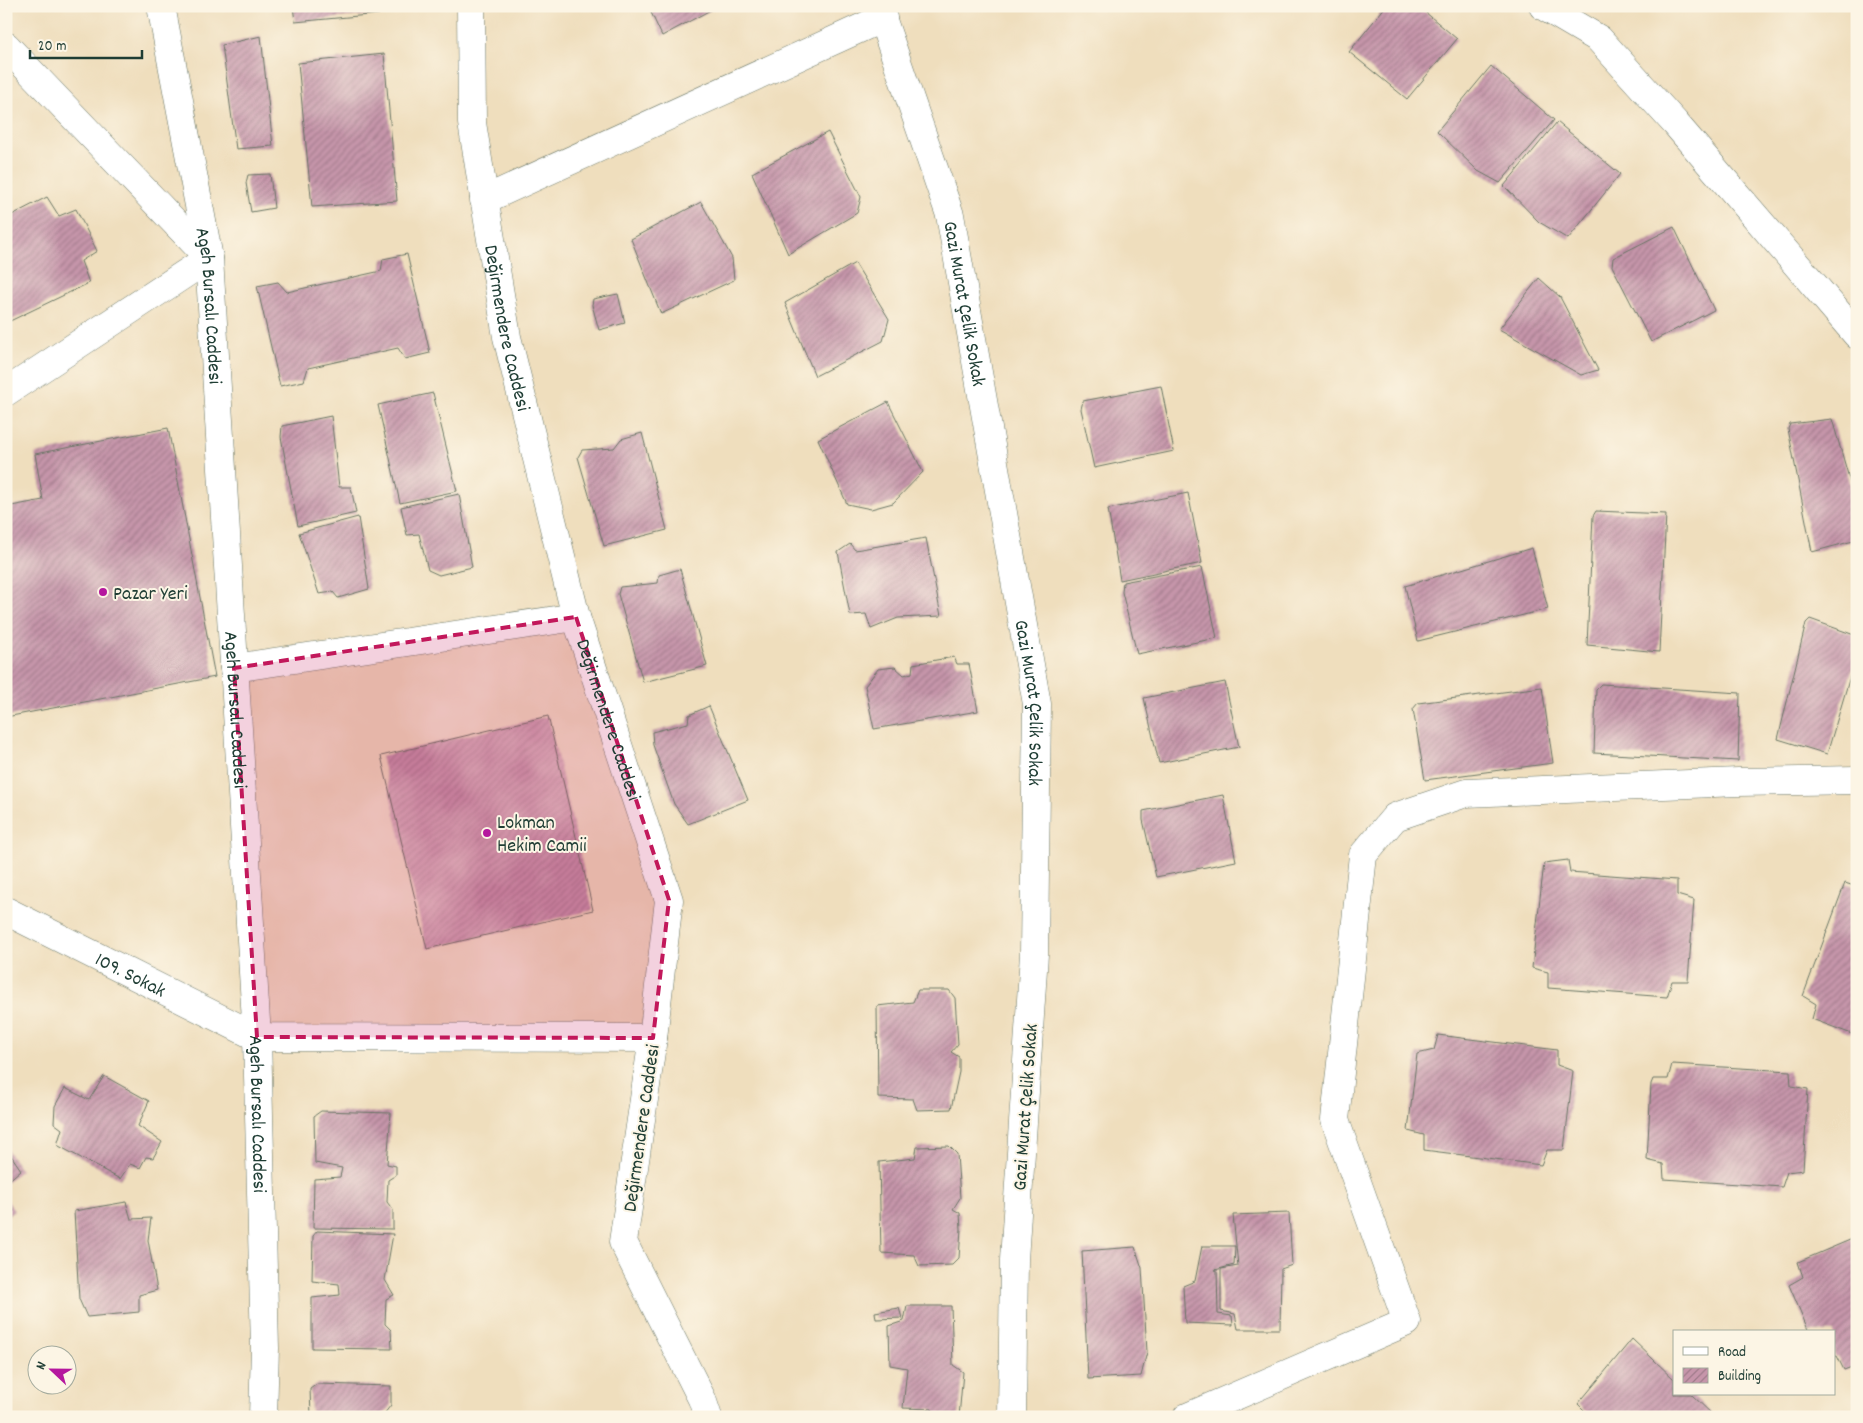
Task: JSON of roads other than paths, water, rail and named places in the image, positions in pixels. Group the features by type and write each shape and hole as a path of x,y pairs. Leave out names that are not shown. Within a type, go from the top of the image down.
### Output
{"street":[{"name":"Ageh Bursalı Caddesi","path":"161,6 209,258 257,1036 265,1348 263,1417"},
{"name":"Değirmendere Caddesi","path":"471,6 472,123 507,338 576,617 669,900 653,1038 624,1242 702,1399 708,1417"},
{"path":"1543,6 1599,39 1857,335"},
{"path":"484,200 880,12"},
{"name":"Gazi Murat Çelik Sokak","path":"880,12 950,215 1037,704 1034,954 1014,1260 1012,1417"},
{"path":"6,46 209,258 6,392"},
{"path":"234,668 576,617"},
{"path":"1187,1417 1407,1322 1335,1120 1363,855 1395,817 1466,793 1738,782 1857,780"},
{"name":"109. Sokak","path":"6,912 257,1036"},
{"path":"257,1036 653,1038"}],"place":[{"name":"Pazar Yeri","path":"103,592"},
{"name":"Lokman Hekim Camii","path":"487,833"}]}
